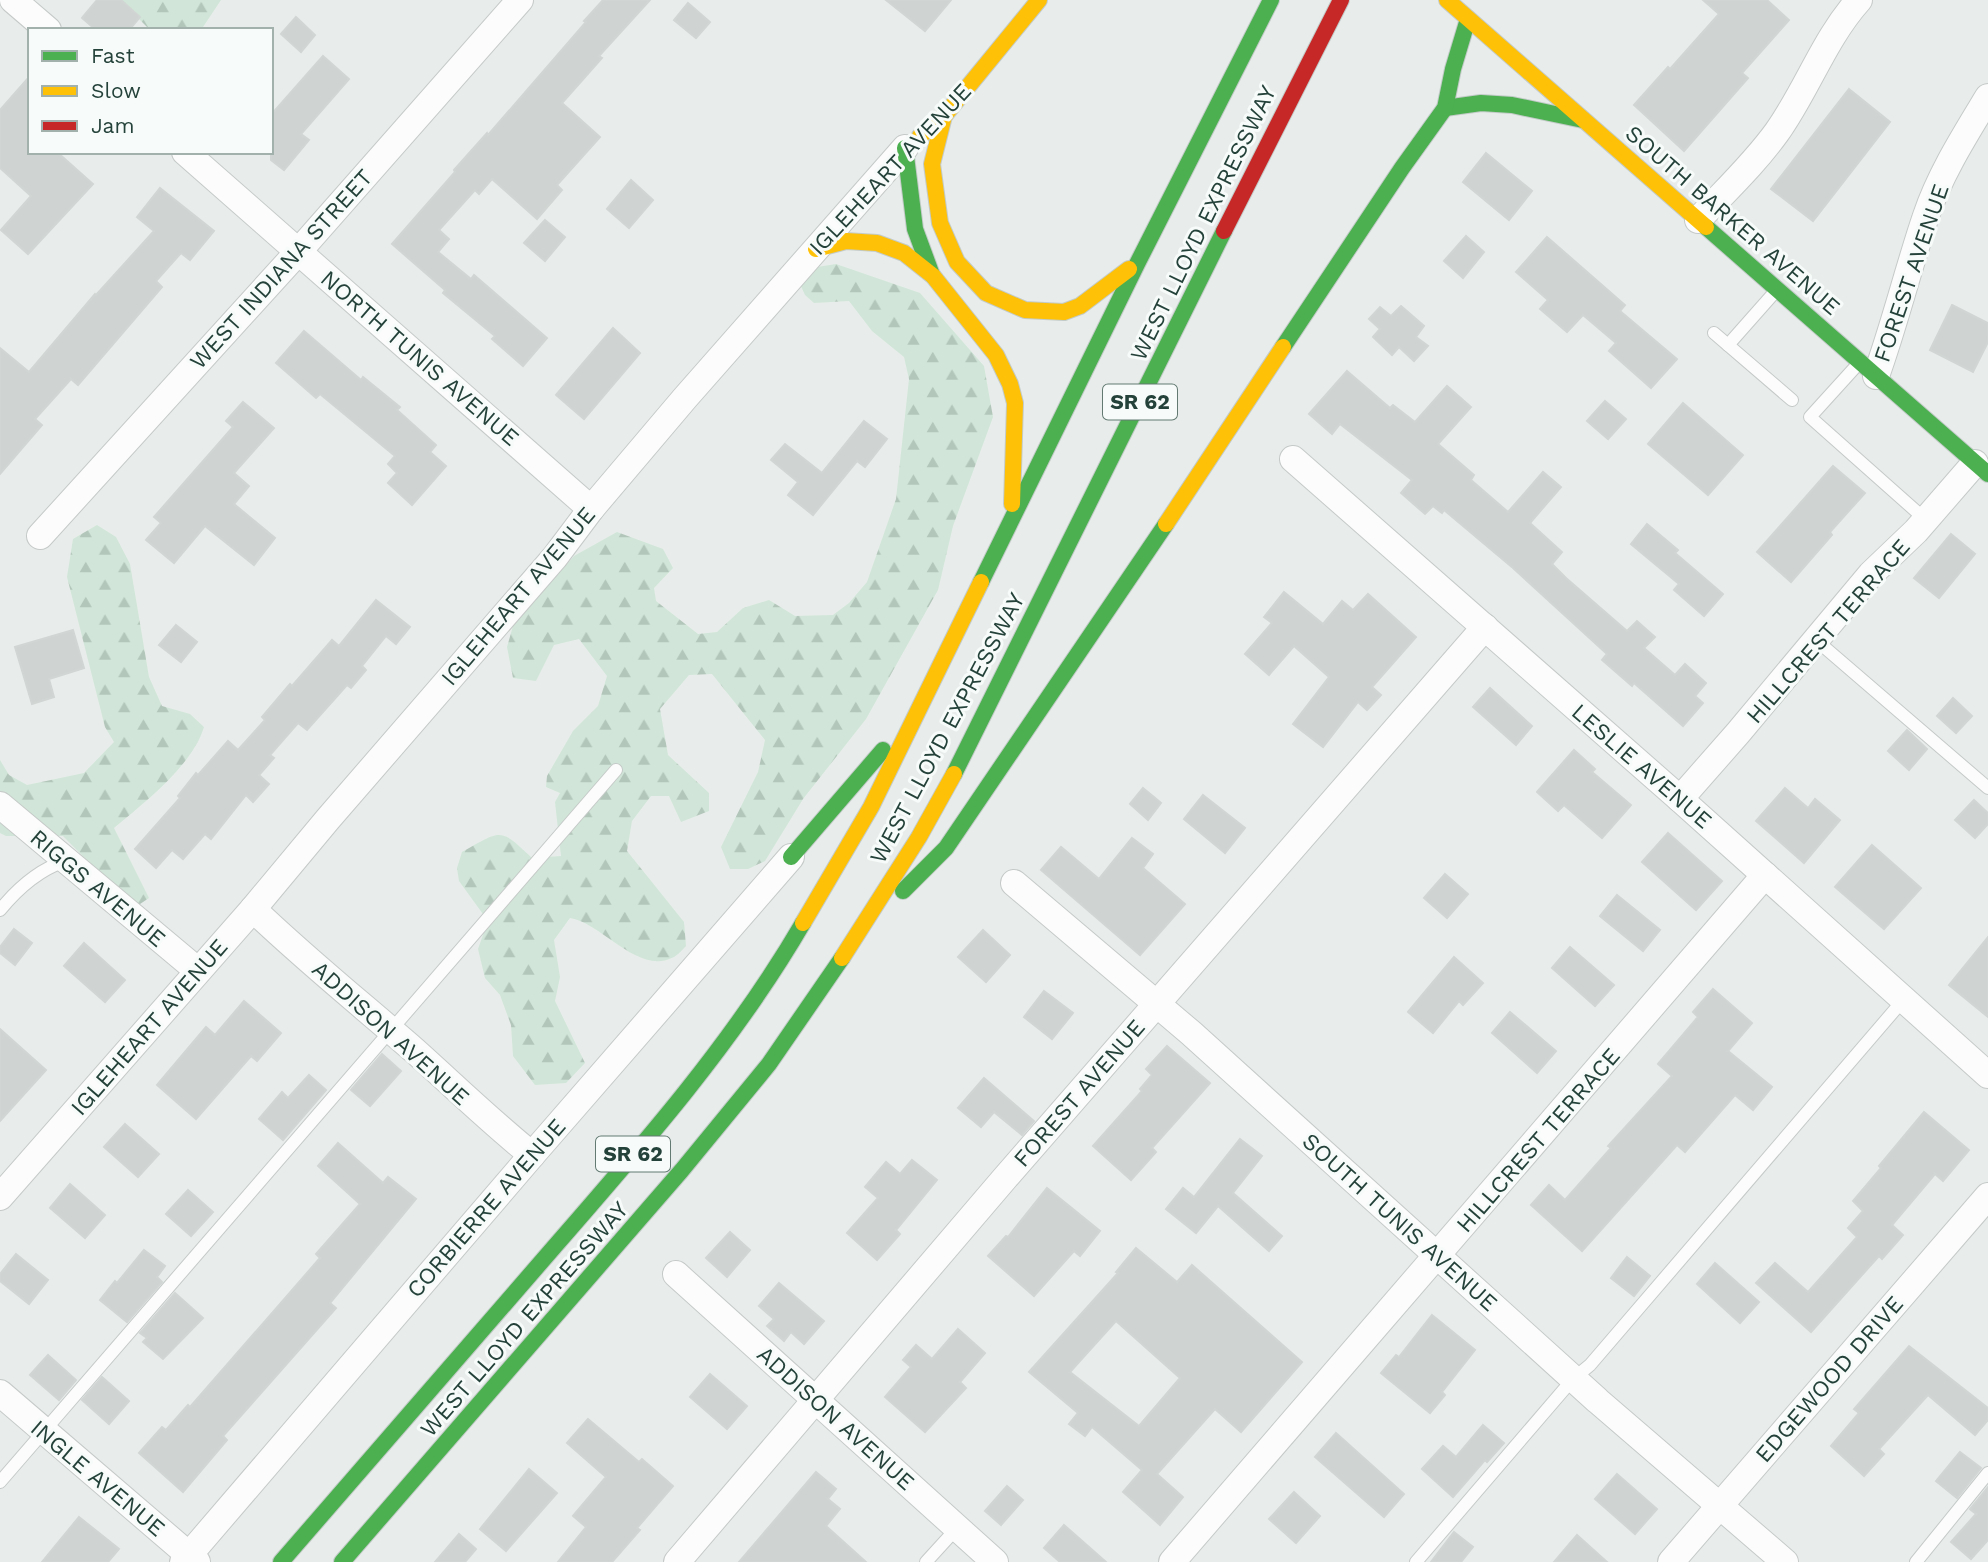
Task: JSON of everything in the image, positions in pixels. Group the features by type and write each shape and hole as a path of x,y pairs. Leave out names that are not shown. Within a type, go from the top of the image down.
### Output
{"main road":[{"name":"IGLEHEART AVENUE","path":"905,148 944,116 1039,0"},
{"name":"WEST LLOYD EXPRESSWAY","path":"281,1562 592,1203 708,1064 789,948 871,807 1137,264 1271,0"},
{"name":"WEST LLOYD EXPRESSWAY","path":"342,1562 682,1170 769,1064 857,937 919,837 965,753 1341,0"},
{"name":"SOUTH BARKER AVENUE","path":"1447,0 1982,468"},
{"path":"857,937 946,848 1077,657 1402,168 1445,108 1468,19"},
{"path":"1445,108 1480,103 1501,104 1583,120"},
{"path":"944,116 932,164 940,223 957,262 986,293 1024,310 1064,312 1080,306 1137,264"},
{"path":"905,148 912,220 933,276"},
{"path":"816,248 846,241 877,243 904,253 933,276 996,355 1010,384 1015,403 1012,518"},
{"path":"792,857 922,703"}],"street":[{"path":"13,0 46,28"},
{"name":"WEST INDIANA STREET","path":"40,536 298,252 520,0"},
{"path":"1698,220 1742,174 1777,131 1823,53 1859,0"},
{"name":"FOREST AVENUE","path":"1868,369 1890,336 1926,215 1941,180 1988,97"},
{"name":"IGLEHEART AVENUE","path":"0,1197 253,909 555,557 591,509 684,398 905,148"},
{"name":"NORTH TUNIS AVENUE","path":"187,154 591,509"},
{"name":"LESLIE AVENUE","path":"1293,459 1680,799 1988,1075"},
{"name":"HILLCREST TERRACE","path":"1680,799 1871,574 1982,468"},
{"name":"FOREST AVENUE","path":"677,1562 1005,1178 1406,715 1485,628"},
{"name":"RIGGS AVENUE","path":"0,805 197,970"},
{"name":"CORBIERRE AVENUE","path":"189,1559 532,1155 792,857"},
{"name":"HILLCREST TERRACE","path":"1172,1562 1765,875"},
{"name":"SOUTH TUNIS AVENUE","path":"1014,883 1191,1033 1573,1378 1785,1562"},
{"name":"ADDISON AVENUE","path":"253,909 487,1119 532,1155"},
{"name":"EDGEWOOD DRIVE","path":"1671,1562 1988,1196"},
{"name":"ADDISON AVENUE","path":"676,1274 995,1562"},
{"name":"INGLE AVENUE","path":"0,1393 189,1559"}],"lane":[{"path":"1728,345 1777,289"},
{"path":"1714,333 1792,400"},
{"path":"1868,369 1811,417 1926,520"},
{"path":"1816,640 1988,788"},
{"path":"0,1482 616,770"},
{"path":"0,910 15,893 47,867 65,861"},
{"path":"1416,1562 1573,1378 1590,1365 1905,999"},
{"path":"1916,1562 1988,1473"},
{"path":"926,1562 957,1528"}],"green space":[{"path":"120,0 221,0 202,28 148,28"},
{"path":"836,264 920,293 984,366 993,417 953,526 938,590 866,719 803,799 765,861 748,869 730,869 721,847 758,772 765,740 712,674 689,675 660,709 668,755 709,793 709,811 681,822 669,796 651,796 632,821 627,851 684,922 686,946 674,957 661,961 647,960 634,955 596,929 570,918 554,940 560,977 555,1001 585,1063 566,1083 535,1085 513,1056 511,1025 500,995 485,978 478,949 488,921 459,881 457,868 462,852 499,835 513,841 532,858 561,856 555,802 560,793 546,787 547,776 573,731 598,706 607,676 579,639 554,645 536,681 513,678 507,647 513,626 574,556 617,532 663,549 673,568 654,588 656,601 698,634 717,632 743,608 769,600 795,616 833,615 849,603 867,582 896,499 909,379 904,357 872,331 849,301 814,303 805,295 800,284 811,268"},
{"path":"97,525 116,537 130,564 149,677 162,706 190,714 204,727 189,756 178,769 153,795 114,828 149,898 134,908 63,836 6,836 0,833 0,760 9,775 27,785 84,773 114,742 105,727 67,577 73,539"}],"building":[{"path":"97,0 121,0 140,17 131,28 94,28 82,18"},
{"path":"603,0 650,0 599,56 602,58 562,103 600,137 557,185 562,190 537,219 492,179 479,194 475,190 439,230 449,239 438,252 471,279 474,275 547,338 523,366 492,339 495,336 443,293 445,290 392,244"},
{"path":"886,0 951,0 925,31"},
{"path":"1703,0 1767,0 1789,20 1742,73 1748,78 1684,151 1634,105 1719,14"},
{"path":"688,3 710,22 696,38 674,20"},
{"path":"296,17 315,35 301,52 281,34"},
{"path":"323,56 349,79 301,134 309,140 284,170 271,160 273,113"},
{"path":"28,78 28,154 59,154 93,184 28,254 1,230 31,196 0,168 0,110"},
{"path":"1849,89 1890,122 1813,221 1771,189"},
{"path":"1486,153 1532,191 1509,220 1463,182"},
{"path":"631,180 653,200 629,228 607,209"},
{"path":"160,188 214,231 190,260 181,253 156,281 162,287 78,385 71,379 35,419 42,425 0,474 0,348 29,372 95,294 154,231 137,217"},
{"path":"545,220 565,237 545,261 524,243"},
{"path":"1466,236 1484,252 1463,278 1444,261"},
{"path":"1547,237 1625,305 1620,311 1677,359 1651,388 1609,351 1616,343 1583,315 1567,332 1540,309 1548,300 1516,272"},
{"path":"1952,305 1988,323 1988,342 1973,372 1930,350"},
{"path":"1401,306 1424,326 1416,337 1428,346 1414,361 1399,347 1392,355 1373,337 1380,329 1369,319 1380,307 1391,316"},
{"path":"613,328 640,353 584,419 556,395"},
{"path":"304,331 361,380 363,377 400,407 397,410 436,445 430,452 446,466 412,505 388,483 397,473 388,464 395,456 320,394 316,398 276,363"},
{"path":"1347,371 1390,408 1393,405 1415,422 1447,386 1471,407 1438,444 1474,475 1471,480 1508,512 1543,472 1561,487 1530,523 1562,552 1552,564 1566,578 1627,631 1637,621 1655,637 1644,648 1675,675 1685,664 1706,683 1695,696 1703,703 1683,726 1634,683 1632,686 1602,660 1607,654 1513,568 1444,510 1442,513 1433,506 1425,514 1401,493 1412,480 1340,424 1332,434 1309,414"},
{"path":"1605,401 1626,419 1608,439 1587,421"},
{"path":"243,402 274,428 234,473 249,486 234,504 275,538 254,565 205,526 174,563 146,540 161,523 154,517 233,427 226,421"},
{"path":"1683,403 1743,455 1708,495 1648,444"},
{"path":"864,421 887,439 865,467 857,461 813,515 788,495 798,482 771,460 785,444 822,473"},
{"path":"1833,466 1865,493 1791,582 1757,552"},
{"path":"1647,524 1678,550 1675,553 1723,594 1704,616 1674,590 1679,584 1631,544"},
{"path":"1951,534 1975,554 1939,598 1914,578"},
{"path":"1284,592 1323,624 1342,601 1353,610 1368,594 1416,637 1372,687 1381,695 1367,710 1358,702 1323,747 1293,724 1329,677 1294,646 1269,675 1245,654 1272,623 1264,617"},
{"path":"376,600 410,627 396,644 386,636 362,666 366,670 351,688 347,685 307,730 298,723 270,755 274,758 259,775 269,784 253,802 246,795 211,839 205,834 183,859 172,850 156,868 135,849 180,798 178,796 196,773 198,775 228,741 238,750 265,720 262,717 290,684 292,686 332,640 339,646"},
{"path":"176,625 197,642 181,662 159,645"},
{"path":"73,630 84,668 49,679 54,697 32,704 15,647"},
{"path":"1490,688 1532,726 1516,745 1473,707"},
{"path":"1953,698 1972,716 1956,733 1937,716"},
{"path":"1907,730 1927,749 1909,770 1888,751"},
{"path":"1574,750 1595,769 1592,772 1631,805 1602,838 1564,805 1558,811 1537,792"},
{"path":"1143,788 1161,803 1148,820 1130,804"},
{"path":"1785,788 1808,808 1815,799 1840,820 1804,863 1756,821"},
{"path":"1203,795 1245,828 1225,853 1184,819"},
{"path":"1974,800 1988,813 1988,824 1975,838 1955,820"},
{"path":"1668,833 1722,881 1696,910 1642,862"},
{"path":"1132,838 1153,854 1143,868 1185,904 1140,955 1041,870 1061,847 1099,879"},
{"path":"1872,845 1921,888 1884,929 1835,887"},
{"path":"1445,874 1468,894 1447,918 1424,898"},
{"path":"1617,895 1660,930 1643,951 1600,916"},
{"path":"14,929 32,943 15,965 0,953 0,947"},
{"path":"983,930 1010,955 986,982 958,957"},
{"path":"1988,937 1988,1017 1949,985"},
{"path":"84,943 125,980 105,1002 64,966"},
{"path":"1570,947 1614,985 1595,1006 1552,968"},
{"path":"1454,957 1483,983 1463,1005 1459,1001 1433,1033 1408,1012"},
{"path":"1713,989 1752,1023 1728,1051 1772,1087 1753,1110 1735,1095 1685,1152 1677,1145 1582,1251 1531,1205 1549,1185 1565,1200 1611,1148 1608,1146 1672,1076 1658,1064 1698,1017 1693,1012"},
{"path":"1044,991 1073,1013 1052,1039 1024,1017"},
{"path":"244,1001 281,1033 257,1061 251,1056 196,1119 157,1085 206,1027 215,1035"},
{"path":"1510,1012 1556,1051 1537,1073 1492,1033"},
{"path":"0,1029 46,1070 0,1121"},
{"path":"1167,1046 1210,1083 1152,1148 1156,1152 1131,1180 1093,1146 1142,1091 1140,1089 1152,1075 1146,1069"},
{"path":"382,1054 401,1071 370,1106 351,1090"},
{"path":"309,1075 326,1090 283,1140 259,1119 282,1092 288,1098"},
{"path":"984,1078 1034,1121 1022,1135 994,1112 981,1127 958,1108"},
{"path":"1924,1112 1969,1150 1943,1181 1935,1174 1892,1225 1903,1235 1882,1259 1879,1256 1811,1332 1756,1283 1775,1263 1808,1292 1857,1237 1848,1228 1863,1211 1853,1201"},
{"path":"125,1124 159,1154 138,1177 104,1147"},
{"path":"1240,1139 1262,1156 1233,1193 1282,1236 1269,1251 1218,1206 1196,1233 1166,1209 1183,1188 1194,1197"},
{"path":"338,1143 383,1183 388,1177 416,1199 330,1303 336,1308 223,1436 227,1440 183,1492 139,1453 162,1427 166,1430 188,1405 190,1407 320,1258 316,1254 360,1204 318,1166"},
{"path":"912,1160 937,1180 896,1230 900,1234 877,1260 847,1233 878,1198 865,1187 886,1162 900,1174"},
{"path":"70,1184 105,1215 85,1238 50,1208"},
{"path":"1047,1188 1100,1231 1080,1256 1074,1251 1034,1296 988,1256 1006,1236 1008,1237"},
{"path":"188,1190 213,1212 191,1236 166,1214"},
{"path":"730,1232 750,1250 727,1277 706,1258"},
{"path":"1136,1248 1177,1282 1192,1265 1302,1362 1241,1432 1215,1409 1157,1474 1183,1497 1160,1525 1123,1492 1142,1470 1092,1427 1085,1436 1069,1424 1078,1413 1029,1372 1118,1273 1116,1272","holes":["1116,1321 1180,1378 1139,1426 1070,1372"]},
{"path":"144,1250 165,1266 157,1277 162,1282 127,1322 100,1300"},
{"path":"16,1254 48,1280 29,1304 0,1281 0,1274"},
{"path":"1627,1257 1650,1276 1634,1296 1611,1278"},
{"path":"1715,1263 1759,1302 1740,1323 1697,1284"},
{"path":"779,1283 824,1321 804,1344 791,1332 784,1341 767,1326 774,1319 759,1306"},
{"path":"175,1293 203,1318 163,1359 143,1342 147,1338 140,1333"},
{"path":"1432,1315 1475,1350 1442,1392 1445,1395 1430,1413 1381,1373 1396,1355 1399,1357"},
{"path":"958,1329 985,1353 960,1382 966,1388 925,1432 885,1397 911,1367 903,1360 916,1345 932,1359"},
{"path":"1909,1346 1988,1408 1988,1420 1975,1435 1928,1395 1879,1449 1884,1454 1864,1476 1831,1446 1859,1413 1854,1409"},
{"path":"48,1355 76,1380 59,1400 30,1375"},
{"path":"710,1374 747,1406 727,1429 690,1397"},
{"path":"102,1377 129,1401 109,1424 82,1400"},
{"path":"588,1419 639,1462 642,1459 673,1486 612,1562 558,1562 586,1527 573,1516 606,1477 567,1443"},
{"path":"1483,1425 1504,1443 1487,1462 1485,1460 1453,1497 1422,1469 1443,1446 1456,1457"},
{"path":"1336,1433 1404,1494 1384,1517 1315,1457"},
{"path":"1960,1452 1981,1468 1957,1498 1936,1481"},
{"path":"529,1469 557,1493 506,1551 480,1529"},
{"path":"816,1472 836,1489 828,1499 840,1509 826,1526 866,1562 739,1562"},
{"path":"1617,1474 1657,1509 1635,1534 1595,1499"},
{"path":"1007,1486 1023,1500 1001,1525 985,1511"},
{"path":"1988,1487 1988,1540 1971,1559 1951,1542 1976,1514 1970,1509"},
{"path":"1294,1492 1320,1516 1296,1543 1269,1519"},
{"path":"79,1517 119,1549 108,1562 42,1562"},
{"path":"1064,1525 1106,1562 1060,1562 1044,1548"},
{"path":"1454,1532 1473,1547 1461,1562 1431,1562"},
{"path":"459,1534 476,1549 465,1562 435,1562"},
{"path":"1577,1535 1607,1562 1554,1562"}],"traffic: fast":[{"path":"981,582 1137,264 1271,0"},
{"path":"1283,347 1445,108 1468,19"},
{"path":"1445,108 1481,103 1512,105 1583,120"},
{"path":"905,148 915,229 932,275"},
{"path":"1706,227 1988,474"},
{"path":"954,774 1224,231"},
{"path":"903,891 946,848 1166,524"},
{"path":"791,857 883,750"},
{"path":"281,1562 655,1130 718,1050 803,923"},
{"path":"342,1562 682,1170 769,1064 842,958"}],"traffic: slow":[{"path":"920,136 944,116 1039,0"},
{"path":"1447,0 1706,227"},
{"path":"944,116 932,164 940,223 957,262 986,293 1025,310 1064,312 1080,306 1129,269"},
{"path":"816,249 846,241 877,243 904,253 933,276 996,355 1010,384 1015,403 1012,504"},
{"path":"1166,524 1283,347"},
{"path":"803,923 871,807 981,582"},
{"path":"842,958 919,837 954,774"}],"traffic: jam":[{"path":"1224,231 1341,0"}]}
